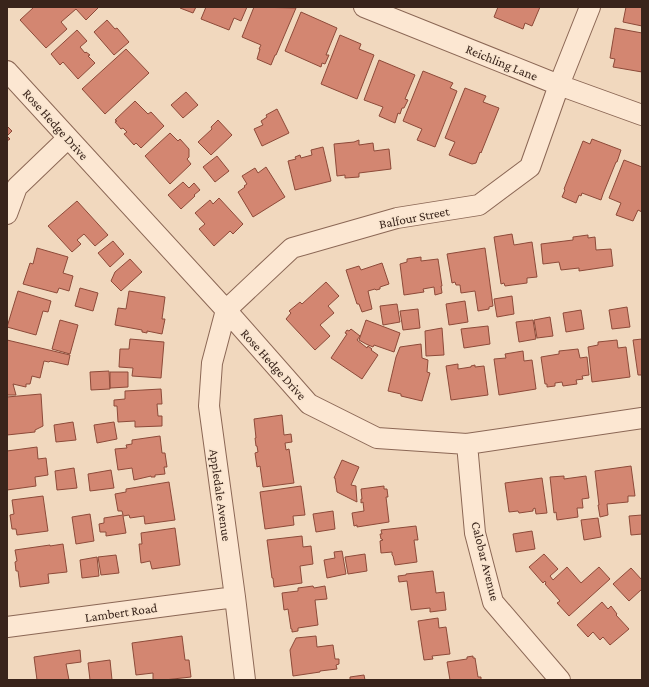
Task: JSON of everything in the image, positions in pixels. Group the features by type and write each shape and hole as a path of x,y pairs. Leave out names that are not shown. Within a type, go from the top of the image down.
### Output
{"street":[{"name":"Reichling Lane","path":"364,7 559,85 642,115"},
{"name":"Balfour Street","path":"226,310 292,248 397,218 479,205 530,167 559,85 590,7"},
{"name":"Rose Hedge Drive","path":"7,71 226,310 309,404 377,438 467,444 642,418"},
{"path":"7,214 17,187 68,138"},
{"name":"Appledale Avenue","path":"226,310 212,364 209,406 245,680"},
{"name":"Calobar Avenue","path":"467,444 475,533 493,602 560,680"},
{"name":"Lambert Road","path":"7,627 235,596"}],"building":[{"path":"34,7 99,7 86,20 76,9 61,22 67,29 46,48 20,20"},
{"path":"196,7 193,13 180,8"},
{"path":"206,7 247,7 241,21 234,18 229,30 201,19"},
{"path":"254,7 296,8 271,65 257,59 261,45 242,37"},
{"path":"498,7 540,7 532,26 525,23 523,29 494,17"},
{"path":"626,7 642,7 642,26 623,22"},
{"path":"301,12 337,28 326,55 329,55 325,64 322,63 321,67 285,51"},
{"path":"107,20 115,29 117,28 129,42 114,55 94,32"},
{"path":"615,28 642,33 642,72 613,67 615,59 610,58"},
{"path":"77,30 87,41 80,47 85,53 86,52 90,55 88,56 95,63 78,79 63,62 60,65 51,54"},
{"path":"340,35 361,44 359,49 374,55 357,99 321,84"},
{"path":"126,49 149,73 105,114 82,89"},
{"path":"379,60 415,75 405,99 408,100 404,108 402,108 400,114 398,113 395,123 379,116 383,107 364,100"},
{"path":"423,71 453,83 450,88 457,91 435,147 417,140 422,129 403,121"},
{"path":"465,88 486,96 483,102 499,108 481,153 480,152 476,163 472,164 449,155 455,142 445,138"},
{"path":"186,92 198,105 183,118 171,105"},
{"path":"135,101 148,114 151,112 164,126 141,148 136,143 134,145 124,134 127,132 123,128 121,129 115,122 117,121 115,120"},
{"path":"277,109 289,133 262,146 254,129 263,125 261,121 267,117 266,115"},
{"path":"218,120 232,135 211,155 198,142 212,129 211,127"},
{"path":"7,126 12,131 7,136"},
{"path":"170,133 178,141 180,139 189,149 189,157 187,159 191,164 170,184 145,156"},
{"path":"592,139 621,150 601,200 582,193 581,196 579,195 576,203 562,197 565,190 564,189 583,141 590,144"},
{"path":"359,140 359,145 373,143 374,151 389,149 391,169 359,173 359,177 345,178 345,175 337,176 334,144"},
{"path":"323,147 331,181 295,190 288,161 296,159 295,157 300,155 301,158 312,155 311,150"},
{"path":"217,156 229,171 215,182 203,167"},
{"path":"624,160 642,167 642,212 638,210 633,221 616,215 621,203 609,198"},
{"path":"266,167 285,197 253,217 238,192 247,184 242,176 255,168 258,173"},
{"path":"183,182 189,188 194,183 200,190 181,209 168,195"},
{"path":"219,198 243,224 233,234 230,231 214,246 199,229 205,224 195,213 210,200 213,204"},
{"path":"77,201 108,235 95,246 84,234 77,240 81,244 72,252 48,226"},
{"path":"512,234 514,245 532,242 537,277 527,278 527,283 505,286 504,283 501,284 494,237"},
{"path":"588,235 588,238 595,237 596,250 611,249 613,266 579,271 579,268 561,270 559,262 543,264 541,244 573,240 573,237"},
{"path":"113,241 124,254 110,267 98,253"},
{"path":"37,248 68,257 63,273 73,276 69,291 59,288 57,293 23,284 30,263 33,264"},
{"path":"485,248 493,306 489,307 489,309 478,311 475,291 461,293 460,285 456,285 455,282 452,283 447,254"},
{"path":"421,257 421,261 438,259 442,293 435,295 434,287 423,289 424,292 404,295 400,264 407,262 407,259"},
{"path":"130,259 142,272 121,291 111,281 115,272"},
{"path":"382,263 389,284 380,287 380,289 368,291 372,309 362,312 359,304 357,304 346,270 359,266 361,270"},
{"path":"326,282 339,296 328,306 334,313 320,325 330,336 315,350 286,319 291,313 289,311 300,302 302,304"},
{"path":"80,288 98,293 93,311 75,306"},
{"path":"18,291 51,301 48,312 43,311 36,335 7,327"},
{"path":"129,291 165,297 162,319 165,319 162,334 147,331 147,333 142,332 142,330 115,325 118,308 126,309"},
{"path":"512,296 514,314 497,317 494,299"},
{"path":"465,301 468,322 449,325 446,304"},
{"path":"397,304 400,322 383,325 380,306"},
{"path":"627,307 630,327 612,329 609,310"},
{"path":"418,309 420,328 403,330 400,311"},
{"path":"581,310 584,329 566,332 563,313"},
{"path":"550,317 553,336 537,338 534,320"},
{"path":"60,320 78,325 70,354 52,349"},
{"path":"366,320 400,333 394,352 374,345 373,347 359,340"},
{"path":"533,320 536,339 519,342 516,322"},
{"path":"488,326 490,344 464,348 461,329"},
{"path":"442,328 444,355 426,356 425,331"},
{"path":"351,329 360,336 357,340 367,348 368,346 378,355 362,379 331,358 347,334 345,333 347,330 349,331"},
{"path":"130,339 164,342 161,378 132,376 133,368 119,367 120,349 129,349"},
{"path":"642,339 642,375 638,375 633,340"},
{"path":"7,340 70,355 68,365 44,361 40,378 32,376 30,384 26,384 26,387 13,384 16,395 7,395"},
{"path":"617,340 618,348 626,347 630,377 592,382 588,347 598,345 598,342"},
{"path":"421,344 422,358 428,360 427,372 430,373 422,401 388,391 396,357 400,347"},
{"path":"578,349 580,358 587,357 589,375 582,376 583,379 576,380 577,384 563,386 562,382 555,383 555,386 547,387 547,384 545,384 541,357 559,354 559,351"},
{"path":"523,351 524,361 532,360 536,389 499,395 494,359 506,358 505,354"},
{"path":"458,364 458,369 475,365 475,367 484,366 488,395 451,400 446,366"},
{"path":"109,371 110,389 91,390 90,372"},
{"path":"110,372 128,372 128,387 110,388"},
{"path":"161,389 162,404 157,404 158,416 162,416 162,426 135,427 135,421 118,422 117,406 114,406 114,400 125,399 125,391"},
{"path":"41,394 43,426 35,430 35,432 7,435 7,397"},
{"path":"282,415 284,435 291,434 292,442 285,443 286,450 289,449 294,483 263,487 260,466 257,467 255,453 258,452 255,438 254,419"},
{"path":"73,422 76,440 56,442 54,425"},
{"path":"114,422 117,439 97,443 94,425"},
{"path":"160,436 162,453 165,453 167,467 164,467 165,474 134,480 132,468 118,470 115,449 127,448 126,445 132,444 132,440"},
{"path":"37,447 38,459 46,458 48,475 35,477 36,486 7,490 7,451"},
{"path":"342,460 359,467 351,485 356,486 357,502 337,492 334,478"},
{"path":"631,466 635,496 628,496 628,502 607,504 608,515 600,517 595,471"},
{"path":"74,468 77,488 57,490 55,471"},
{"path":"111,470 114,488 90,491 88,474"},
{"path":"564,476 564,479 586,476 589,498 582,499 583,508 577,508 578,517 557,520 556,512 554,513 550,477"},
{"path":"542,478 547,513 536,514 535,508 533,511 519,513 518,511 509,512 505,483"},
{"path":"169,482 175,520 145,524 144,516 130,518 129,515 123,516 126,533 106,536 106,532 100,532 99,524 104,523 104,518 123,515 122,511 118,511 115,494 126,492 126,489"},
{"path":"301,486 305,515 293,516 294,525 265,529 260,492"},
{"path":"384,486 384,489 387,489 388,497 386,497 389,522 357,527 357,525 354,526 352,513 364,511 363,502 361,503 361,489"},
{"path":"43,496 48,531 17,535 16,529 12,529 10,515 14,514 12,500"},
{"path":"333,511 335,529 316,532 313,514"},
{"path":"90,514 94,541 76,544 72,517"},
{"path":"642,515 642,534 631,535 629,516"},
{"path":"598,518 601,537 584,540 581,520"},
{"path":"416,526 418,540 414,540 417,562 395,565 392,552 381,553 380,541 383,540 381,539 380,534 382,534 381,530"},
{"path":"175,528 180,565 152,569 150,561 141,563 139,544 142,544 141,533"},
{"path":"532,531 535,549 516,552 513,534"},
{"path":"302,536 303,547 311,546 313,564 300,566 302,583 274,587 267,540"},
{"path":"63,544 67,572 48,574 49,583 20,587 18,571 16,571 15,562 17,561 15,550"},
{"path":"342,551 346,574 327,578 324,560 335,558 334,552"},
{"path":"365,554 367,571 348,574 345,557"},
{"path":"544,554 558,569 550,576 553,580 567,567 581,583 599,567 610,579 569,616 557,603 560,601 545,584 545,581 543,583 529,567"},
{"path":"116,555 119,573 101,575 98,557"},
{"path":"97,557 99,576 82,578 80,560"},
{"path":"631,568 642,580 642,589 629,601 613,584"},
{"path":"433,571 436,593 444,592 446,610 430,612 430,608 411,610 407,581 399,582 398,576"},
{"path":"313,586 314,588 325,586 327,599 315,600 318,625 298,628 298,631 292,632 288,609 284,610 282,593 298,591 298,588"},
{"path":"602,602 608,609 611,606 617,614 616,615 629,629 610,645 603,637 600,640 593,632 588,637 577,625"},
{"path":"438,618 439,628 446,627 450,654 432,656 433,659 424,660 418,621"},
{"path":"182,636 185,660 189,660 191,677 153,680 153,673 136,675 132,643"},
{"path":"316,636 317,647 333,645 335,659 339,659 339,664 336,665 337,669 293,676 290,650 296,638"},
{"path":"80,650 81,662 66,664 69,680 37,680 34,657"},
{"path":"473,656 473,658 475,658 478,677 481,677 481,680 450,680 447,662 467,659 467,657"},
{"path":"110,660 112,680 90,680 88,663"},
{"path":"364,675 365,680 350,680 350,677"}]}
